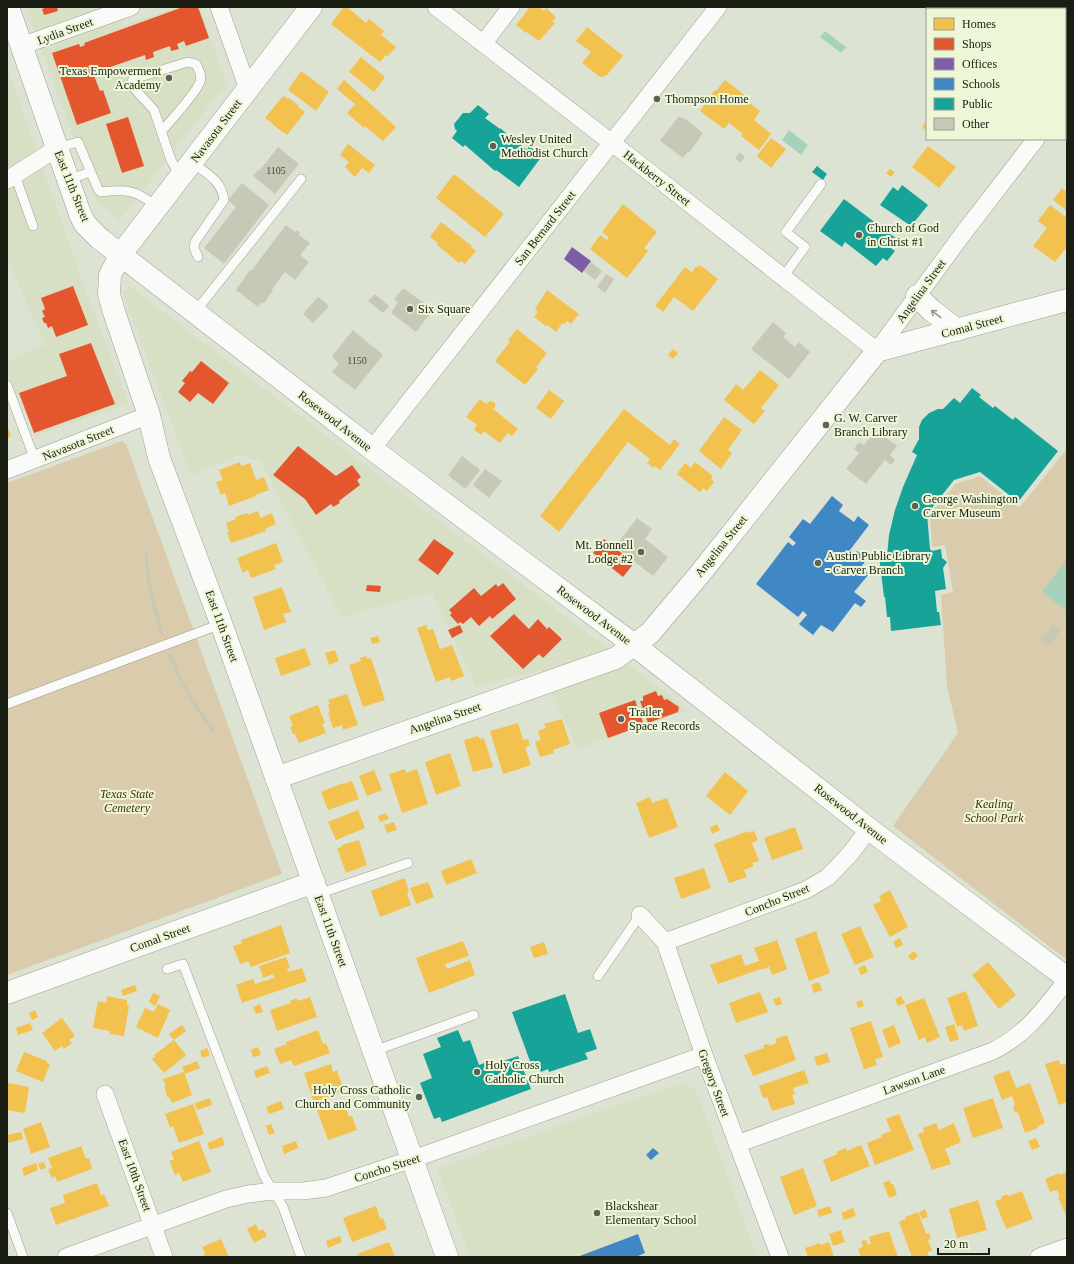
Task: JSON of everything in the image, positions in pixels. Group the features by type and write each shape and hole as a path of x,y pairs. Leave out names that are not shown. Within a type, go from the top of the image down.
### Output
{"street":[{"name":"Lydia Street","path":"21,46 131,7"},
{"path":"220,7 248,89"},
{"name":"Navasota Street","path":"121,254 311,7"},
{"name":"Hackberry Street","path":"436,7 877,351"},
{"path":"483,44 511,7"},
{"name":"San Bernard Street","path":"372,450 718,7"},
{"name":"East 11th Street","path":"9,15 68,180 86,224 100,239 121,254 110,276 109,294 149,415 159,458 221,623 447,1257"},
{"name":"Angelina Street","path":"276,778 616,658 650,633 699,575 877,351 962,235 1035,140"},
{"path":"11,177 57,148"},
{"name":"Rosewood Avenue","path":"121,254 372,450 634,645 869,829 1067,979"},
{"path":"917,296 931,310 957,330"},
{"name":"Comal Street","path":"877,351 1067,300"},
{"name":"Navasota Street","path":"7,470 149,415"},
{"name":"Concho Street","path":"665,942 806,890 828,876 850,854 869,829"},
{"name":"Comal Street","path":"7,993 316,888"},
{"name":"Gregory Street","path":"640,915 665,942 704,1055 780,1257"},
{"name":"Lawson Lane","path":"737,1144 993,1051 1008,1043 1026,1030 1067,979"},
{"name":"Concho Street","path":"66,1257 226,1199 248,1194 274,1191 303,1192 326,1188 412,1160 704,1055"},
{"name":"East 10th Street","path":"105,1094 164,1257"},
{"path":"1039,1257 1067,1247"}],"lane":[{"path":"161,132 195,92 200,81 200,72 196,64 188,62 133,79 131,85 154,110 161,132 171,160 186,169 218,183 223,192 224,200 195,242 194,248 198,257"},
{"path":"57,148 78,142 90,172 101,192 130,191 143,196 157,207"},
{"path":"68,180 90,172"},
{"path":"11,177 33,226"},
{"path":"195,312 301,179"},
{"path":"784,277 805,247 786,232 821,184"},
{"path":"7,385 35,460"},
{"path":"7,704 221,623"},
{"path":"316,888 408,863"},
{"path":"598,976 640,915"},
{"path":"167,969 183,964 264,1176 284,1207 301,1257"},
{"path":"374,1051 474,1015"},
{"path":"7,1213 23,1257"}],"shaded area":[{"path":"26,7 117,7 124,25 178,7 200,7 226,84 120,220 96,201"},
{"path":"825,31 846,47 841,53 820,37"},
{"path":"7,66 90,302 129,404 35,436 7,369 7,362 45,345 7,258"},
{"path":"789,130 808,145 801,155 782,140"},
{"path":"129,286 689,710 577,749 542,670 476,686 432,593 341,617 261,462 238,455 191,476 123,293"},
{"path":"1067,559 1067,611 1042,592"},
{"name":"Blackshear Elementary School","path":"685,1082 697,1092 757,1257 470,1257 437,1168"}],"green space":[{"name":"Texas State Cemetery","path":"122,441 126,444 282,874 7,975 7,483"},
{"name":"Kealing School Park","path":"1067,449 1067,960 893,826 958,733 947,686 941,595 953,592 945,545 932,547 930,514 956,484 980,476 1019,508"}],"building: Homes":[{"path":"344,7 347,7 366,23 369,19 384,31 381,35 396,47 388,56 386,55 380,62 331,24"},
{"path":"530,7 539,7 544,11 546,8 556,17 552,21 555,23 539,41 516,25"},
{"path":"587,27 623,56 606,76 600,77 582,63 591,52 576,41"},
{"path":"361,57 385,77 374,92 349,72"},
{"path":"301,71 329,92 316,111 288,90"},
{"path":"344,80 396,127 383,141 365,126 364,128 347,113 355,104 337,89"},
{"path":"725,80 747,97 745,99 760,111 754,120 771,134 759,150 741,136 743,134 729,123 724,129 700,111 715,90 716,91"},
{"path":"283,96 288,99 289,98 305,112 287,135 265,118"},
{"path":"926,122 926,130 922,127"},
{"path":"771,138 786,149 771,168 757,156"},
{"path":"348,144 375,165 369,173 362,168 355,177 345,167 349,162 340,155"},
{"path":"928,146 956,167 939,188 912,167"},
{"path":"890,169 895,172 891,177 886,173"},
{"path":"454,174 504,214 485,237 436,198"},
{"path":"1062,188 1065,191 1067,189 1067,211 1053,200"},
{"path":"623,204 657,232 644,248 648,251 627,278 590,249 600,235 607,240 609,238 602,232"},
{"path":"1050,205 1067,218 1067,247 1055,262 1033,246 1047,228 1038,221"},
{"path":"441,222 472,246 471,247 476,251 465,264 461,261 459,263 437,245 438,243 430,237"},
{"path":"700,265 718,279 693,311 674,297 663,312 655,306 685,267 692,272 696,266 698,267"},
{"path":"547,290 579,314 571,324 567,321 564,324 562,323 556,332 534,317 538,312 535,309"},
{"path":"517,329 547,353 536,367 538,369 525,385 495,361 510,342 508,340"},
{"path":"673,349 678,353 673,359 668,355"},
{"path":"760,370 779,385 761,408 765,411 754,424 724,400 736,384 743,390"},
{"path":"549,390 564,401 551,419 536,408"},
{"path":"480,399 486,404 491,401 495,403 495,407 493,409 518,429 512,436 508,433 500,443 484,431 481,435 474,430 477,425 466,417"},
{"path":"624,409 670,445 674,439 680,444 660,470 655,466 653,468 647,463 650,459 628,442 559,532 540,516"},
{"path":"724,417 742,430 728,450 732,453 721,469 699,451"},
{"path":"7,425 11,436 7,438"},
{"path":"240,462 241,466 250,463 256,480 264,477 269,490 229,506 225,493 221,495 216,482 223,480 219,470"},
{"path":"695,462 713,476 711,479 714,482 707,491 703,488 700,492 677,474 685,463 691,468"},
{"path":"258,511 260,518 272,513 276,524 265,529 266,531 231,543 227,532 229,531 226,523 236,519 235,517 247,513 248,515"},
{"path":"276,543 283,562 274,565 276,569 251,578 248,570 243,573 237,558"},
{"path":"282,587 291,612 283,614 286,622 264,630 253,597"},
{"path":"426,625 428,630 433,629 440,649 452,645 464,676 451,681 450,677 436,682 417,628"},
{"path":"378,636 380,642 372,644 370,638"},
{"path":"305,648 311,665 281,676 275,658"},
{"path":"335,650 339,661 329,665 325,653"},
{"path":"366,656 367,659 371,658 385,700 363,707 349,665 361,661 360,658"},
{"path":"347,694 358,725 343,730 342,725 333,728 328,713 330,712 328,705 330,704 328,700"},
{"path":"318,705 325,723 322,724 326,733 299,743 290,727 293,726 289,716"},
{"path":"562,719 570,744 553,750 554,753 540,757 535,742 541,740 538,731 546,728 544,724"},
{"path":"518,723 523,740 528,739 530,746 525,747 531,765 503,774 490,731"},
{"path":"478,736 480,739 484,738 493,767 473,772 464,740"},
{"path":"450,753 461,786 436,795 425,762"},
{"path":"405,769 406,773 417,769 428,804 402,813 389,774"},
{"path":"374,770 382,790 367,796 359,776"},
{"path":"725,772 748,791 730,815 706,796"},
{"path":"352,781 359,799 328,810 321,792"},
{"path":"650,797 652,803 667,798 678,827 649,838 636,803"},
{"path":"358,810 365,828 336,840 328,822"},
{"path":"386,813 389,819 380,822 378,816"},
{"path":"394,822 397,830 387,833 384,825"},
{"path":"717,824 720,830 712,834 710,828"},
{"path":"795,827 803,849 772,860 764,838"},
{"path":"748,831 748,833 754,831 758,840 752,843 759,861 752,863 754,866 744,870 747,877 729,883 714,844"},
{"path":"359,840 367,865 346,873 337,848"},
{"path":"471,859 477,873 446,885 441,871"},
{"path":"704,868 711,888 681,899 674,878"},
{"path":"405,879 411,905 380,917 371,891"},
{"path":"428,882 434,897 416,904 410,888"},
{"path":"890,890 908,927 890,937 873,905 881,901 879,896"},
{"path":"281,925 290,953 251,967 248,961 240,964 233,946 242,943 241,940"},
{"path":"860,926 874,957 855,965 841,934"},
{"path":"816,931 830,973 809,981 795,939"},
{"path":"900,938 903,945 896,948 893,942"},
{"path":"777,940 787,969 772,975 769,966 767,968 718,984 710,965 741,954 745,966 759,961 754,948"},
{"path":"463,941 469,956 445,964 447,969 470,960 475,975 429,993 416,958"},
{"path":"544,942 548,954 534,958 530,947"},
{"path":"914,951 918,956 912,961 908,956"},
{"path":"286,957 290,968 287,969 288,972 302,968 307,981 242,1003 236,985 253,979 255,984 274,978 273,974 263,978 259,966"},
{"path":"988,962 1016,995 999,1009 972,975"},
{"path":"865,965 868,972 861,975 858,968"},
{"path":"819,982 822,990 814,993 811,985"},
{"path":"135,985 137,991 123,996 121,990"},
{"path":"966,991 978,1026 964,1031 962,1025 957,1027 947,998"},
{"path":"760,992 768,1012 736,1023 729,1003"},
{"path":"153,993 160,996 155,1006 149,1002"},
{"path":"107,996 127,1000 127,1006 129,1006 124,1036 110,1034 110,1031 93,1028 98,1001 106,1003"},
{"path":"901,996 905,1003 898,1006 895,999"},
{"path":"310,997 317,1017 277,1031 270,1010 291,1003 290,1001 297,998 298,1001"},
{"path":"780,997 782,1004 776,1006 773,999"},
{"path":"924,998 940,1037 927,1043 925,1037 919,1040 905,1005"},
{"path":"862,1000 864,1006 858,1008 856,1002"},
{"path":"158,1004 170,1010 158,1038 136,1027 145,1008 154,1012"},
{"path":"260,1004 263,1012 256,1014 253,1007"},
{"path":"35,1010 38,1017 32,1020 29,1013"},
{"path":"62,1018 75,1036 69,1040 72,1043 64,1049 62,1046 55,1051 42,1033"},
{"path":"871,1021 883,1057 875,1059 877,1065 864,1069 850,1028"},
{"path":"30,1023 33,1030 18,1035 16,1028"},
{"path":"954,1024 959,1039 950,1042 945,1027"},
{"path":"182,1025 186,1031 174,1040 169,1034"},
{"path":"894,1025 901,1043 889,1048 882,1030"},
{"path":"318,1030 323,1044 326,1043 330,1053 294,1066 291,1060 280,1064 274,1049 287,1044 286,1042"},
{"path":"787,1035 796,1060 753,1076 744,1055 764,1048 763,1045 769,1044 769,1046 777,1043 775,1039"},
{"path":"174,1040 186,1055 164,1073 152,1059 155,1057 154,1055"},
{"path":"258,1047 261,1055 253,1057 251,1050"},
{"path":"207,1048 210,1055 202,1058 200,1051"},
{"path":"24,1052 47,1061 47,1063 50,1064 43,1082 16,1071"},
{"path":"827,1053 830,1062 817,1066 814,1057"},
{"path":"1059,1060 1060,1065 1067,1063 1067,1102 1059,1105 1045,1064"},
{"path":"197,1061 200,1068 185,1074 182,1067"},
{"path":"331,1064 333,1072 337,1070 342,1085 339,1086 341,1092 314,1102 304,1073"},
{"path":"267,1066 270,1073 256,1078 254,1071"},
{"path":"804,1070 809,1083 793,1088 795,1094 792,1095 795,1104 772,1111 767,1097 763,1098 759,1086"},
{"path":"1009,1070 1016,1088 1030,1083 1045,1123 1038,1126 1038,1128 1025,1133 1018,1112 1015,1113 1013,1106 1015,1105 1012,1096 1002,1100 993,1076"},
{"path":"184,1072 192,1095 172,1103 169,1097 167,1097 163,1079"},
{"path":"8,1083 29,1087 25,1113 7,1110"},
{"path":"210,1098 212,1105 197,1110 195,1103"},
{"path":"993,1098 1003,1128 973,1138 963,1108"},
{"path":"281,1101 284,1109 269,1114 266,1107"},
{"path":"343,1101 349,1117 352,1116 357,1130 328,1140 317,1110"},
{"path":"193,1104 204,1134 179,1143 173,1126 170,1128 165,1114"},
{"path":"899,1114 914,1150 875,1165 867,1143 882,1137 881,1135 891,1131 886,1119"},
{"path":"41,1122 50,1147 31,1154 23,1129"},
{"path":"936,1123 939,1130 954,1123 961,1142 945,1149 951,1164 932,1170 918,1134 924,1132 923,1128"},
{"path":"271,1124 275,1133 269,1135 266,1126"},
{"path":"21,1132 23,1139 7,1143 7,1135"},
{"path":"222,1137 225,1145 210,1150 207,1143"},
{"path":"1036,1138 1040,1147 1032,1150 1028,1141"},
{"path":"199,1141 211,1172 183,1182 179,1173 175,1175 171,1165 170,1161 174,1159 171,1152"},
{"path":"296,1141 298,1148 284,1154 282,1146"},
{"path":"861,1145 870,1166 831,1182 823,1160 838,1154 836,1152 846,1148 847,1151"},
{"path":"81,1146 86,1159 89,1158 92,1169 57,1182 55,1176 52,1178 48,1169 52,1168 48,1158"},
{"path":"44,1162 46,1168 41,1170 38,1164"},
{"path":"36,1163 38,1170 24,1176 22,1168"},
{"path":"803,1168 817,1206 794,1215 780,1177"},
{"path":"1067,1172 1067,1218 1058,1197 1060,1197 1057,1190 1050,1192 1045,1179 1059,1173 1060,1175"},
{"path":"890,1180 897,1195 889,1198 883,1183"},
{"path":"97,1183 101,1195 104,1194 109,1206 56,1225 50,1208 65,1203 63,1195"},
{"path":"1022,1191 1033,1219 1006,1229 995,1201 1002,1199 1001,1197 1007,1194 1008,1196"},
{"path":"978,1200 987,1230 957,1238 949,1209"},
{"path":"376,1206 380,1219 383,1218 387,1229 352,1242 343,1218"},
{"path":"830,1206 832,1213 819,1217 817,1210"},
{"path":"853,1208 856,1216 844,1220 841,1213"},
{"path":"925,1209 928,1217 922,1219 919,1212"},
{"path":"918,1212 926,1234 929,1233 931,1239 928,1240 932,1251 927,1252 929,1256 927,1257 912,1257 899,1222 906,1219 905,1217"},
{"path":"256,1224 259,1231 263,1229 267,1236 254,1243 247,1229"},
{"path":"841,1230 845,1242 833,1246 829,1234"},
{"path":"889,1231 898,1257 861,1257 858,1249 863,1247 861,1241 866,1240 868,1245 871,1244 869,1237"},
{"path":"340,1236 342,1242 328,1248 326,1241"},
{"path":"221,1239 229,1257 205,1257 202,1247"},
{"path":"389,1242 395,1257 358,1257 357,1254"},
{"path":"829,1242 834,1257 808,1257 805,1248 820,1243 821,1245"}],"building: Shops":[{"path":"47,7 57,7 58,11 44,15 42,9"},
{"path":"183,7 198,7 209,38 186,46 184,41 177,44 179,49 171,51 170,46 153,52 154,57 146,60 145,55 93,73 100,91 103,90 111,113 77,125 52,53 79,44 80,47 85,45 84,43"},
{"path":"128,117 144,166 122,173 106,124"},
{"path":"73,286 88,325 56,337 52,326 48,328 42,318 45,317 42,311 45,309 41,298"},
{"path":"91,343 115,404 34,433 19,393 67,376 59,354"},
{"path":"201,361 229,383 213,404 198,393 190,402 178,392 185,383 182,381"},
{"path":"298,446 336,476 352,465 361,477 357,480 360,485 339,501 340,503 333,507 331,504 316,515 305,499 273,475"},
{"path":"434,539 454,553 438,575 418,560"},
{"path":"604,539 634,563 623,577 593,553"},
{"path":"503,583 516,599 492,619 490,616 479,626 471,617 463,624 460,622 458,624 450,615 452,613 449,610 474,588 481,596 496,584 498,587"},
{"path":"367,585 381,586 380,592 366,591"},
{"path":"514,614 529,629 538,619 547,629 549,627 562,639 543,658 539,654 523,669 490,636"},
{"path":"460,625 463,632 452,638 448,630"},
{"path":"656,691 658,696 662,695 664,700 667,699 679,707 678,712 648,723 640,701 643,701 643,696"},
{"name":"Trailer Space Records","path":"635,700 644,725 608,738 599,713"}],"building: Offices":[{"path":"572,247 591,261 582,273 564,259"}],"building: Schools":[{"name":"Austin Public Library - Carver Branch","path":"832,496 843,505 839,511 854,522 858,516 869,525 850,550 855,553 857,551 867,559 861,567 869,574 854,592 866,601 861,607 855,603 833,632 821,625 813,635 799,624 807,615 803,611 798,617 756,584 788,542 793,546 796,543 789,537 803,519 810,524"},
{"path":"653,1148 659,1153 651,1160 646,1155"},
{"path":"638,1234 645,1253 638,1256 639,1257 577,1257"}],"building: Public":[{"name":"Wesley United Methodist Church","path":"478,105 489,114 485,118 527,150 529,146 542,156 519,187 496,170 495,171 465,145 463,147 452,138 457,131 454,124 463,113 470,113"},
{"path":"817,166 827,174 823,180 812,172"},
{"path":"902,185 928,205 911,226 880,205 893,187 898,191"},
{"name":"Church of God in Christ #1","path":"844,199 897,239 891,248 895,251 887,261 883,258 876,266 845,242 842,247 820,231"},
{"name":"George Washington Carver Museum","path":"972,388 981,395 979,397 993,408 995,406 1013,420 1015,417 1058,451 1018,502 980,472 954,480 927,514 930,549 932,551 941,549 942,558 947,562 943,568 946,589 935,591 937,612 939,612 941,625 891,631 890,617 887,617 879,556 887,556 889,535 895,510 917,455 912,452 919,439 919,427 922,420 929,413 938,409 943,409 954,398 960,403"},
{"path":"565,994 578,1033 590,1029 597,1049 585,1053 588,1059 549,1072 548,1069 541,1072 537,1062 531,1064 512,1012"},
{"name":"Holy Cross Catholic Church","path":"458,1030 463,1042 470,1040 479,1065 489,1061 490,1066 518,1056 531,1089 442,1122 440,1117 434,1119 420,1083 432,1078 423,1054 441,1047 437,1038"}],"building: Other":[{"path":"679,116 683,119 684,118 703,133 689,153 688,151 683,158 660,141"},
{"path":"278,147 299,164 275,194 253,176 258,170 259,171"},
{"path":"740,152 745,157 740,163 735,158"},
{"path":"242,183 269,205 224,264 204,248 236,207 228,200"},
{"path":"286,225 295,232 297,230 300,233 299,235 310,243 300,255 309,262 295,280 285,272 272,289 273,290 264,303 262,302 258,307 236,290"},
{"path":"591,262 602,271 595,280 584,271"},
{"path":"606,274 614,279 605,293 597,287"},
{"name":"Six Square","path":"403,288 428,306 425,310 430,314 416,332 391,313 398,302 394,300"},
{"path":"375,294 389,306 383,313 368,301"},
{"path":"318,297 329,306 313,323 303,314"},
{"path":"773,322 786,333 783,337 795,347 799,342 810,352 789,379 751,349"},
{"path":"353,330 383,355 355,390 332,372 339,364 332,356"},
{"path":"876,430 897,446 890,455 895,460 891,465 885,460 866,484 846,469 859,453 854,449 859,442 864,445"},
{"path":"462,456 480,470 465,489 448,475"},
{"path":"485,469 502,481 489,498 473,485"},
{"name":"Mt. Bonnell Lodge #2","path":"637,518 652,529 645,539 668,557 653,576 615,547"},
{"path":"147,550 150,579 163,634 160,634 152,607 144,551"},
{"path":"1053,623 1061,630 1048,646 1040,640"},
{"path":"171,654 183,681 197,705 215,730 212,732 194,707 180,682 168,656"}],"place":[{"name":"Texas Empowerment Academy","path":"169,78"},
{"name":"Thompson Home","path":"657,99"},
{"name":"Wesley United Methodist Church","path":"493,146"},
{"name":"Church of God in Christ #1","path":"859,235"},
{"name":"Six Square","path":"410,309"},
{"name":"G. W. Carver Branch Library","path":"826,425"},
{"name":"George Washington Carver Museum","path":"915,506"},
{"name":"Mt. Bonnell Lodge #2","path":"641,552"},
{"name":"Austin Public Library - Carver Branch","path":"818,563"},
{"name":"Trailer Space Records","path":"621,719"},
{"name":"Holy Cross Catholic Church","path":"477,1072"},
{"name":"Holy Cross Catholic Church and Community","path":"419,1097"},
{"name":"Blackshear Elementary School","path":"597,1213"}]}
